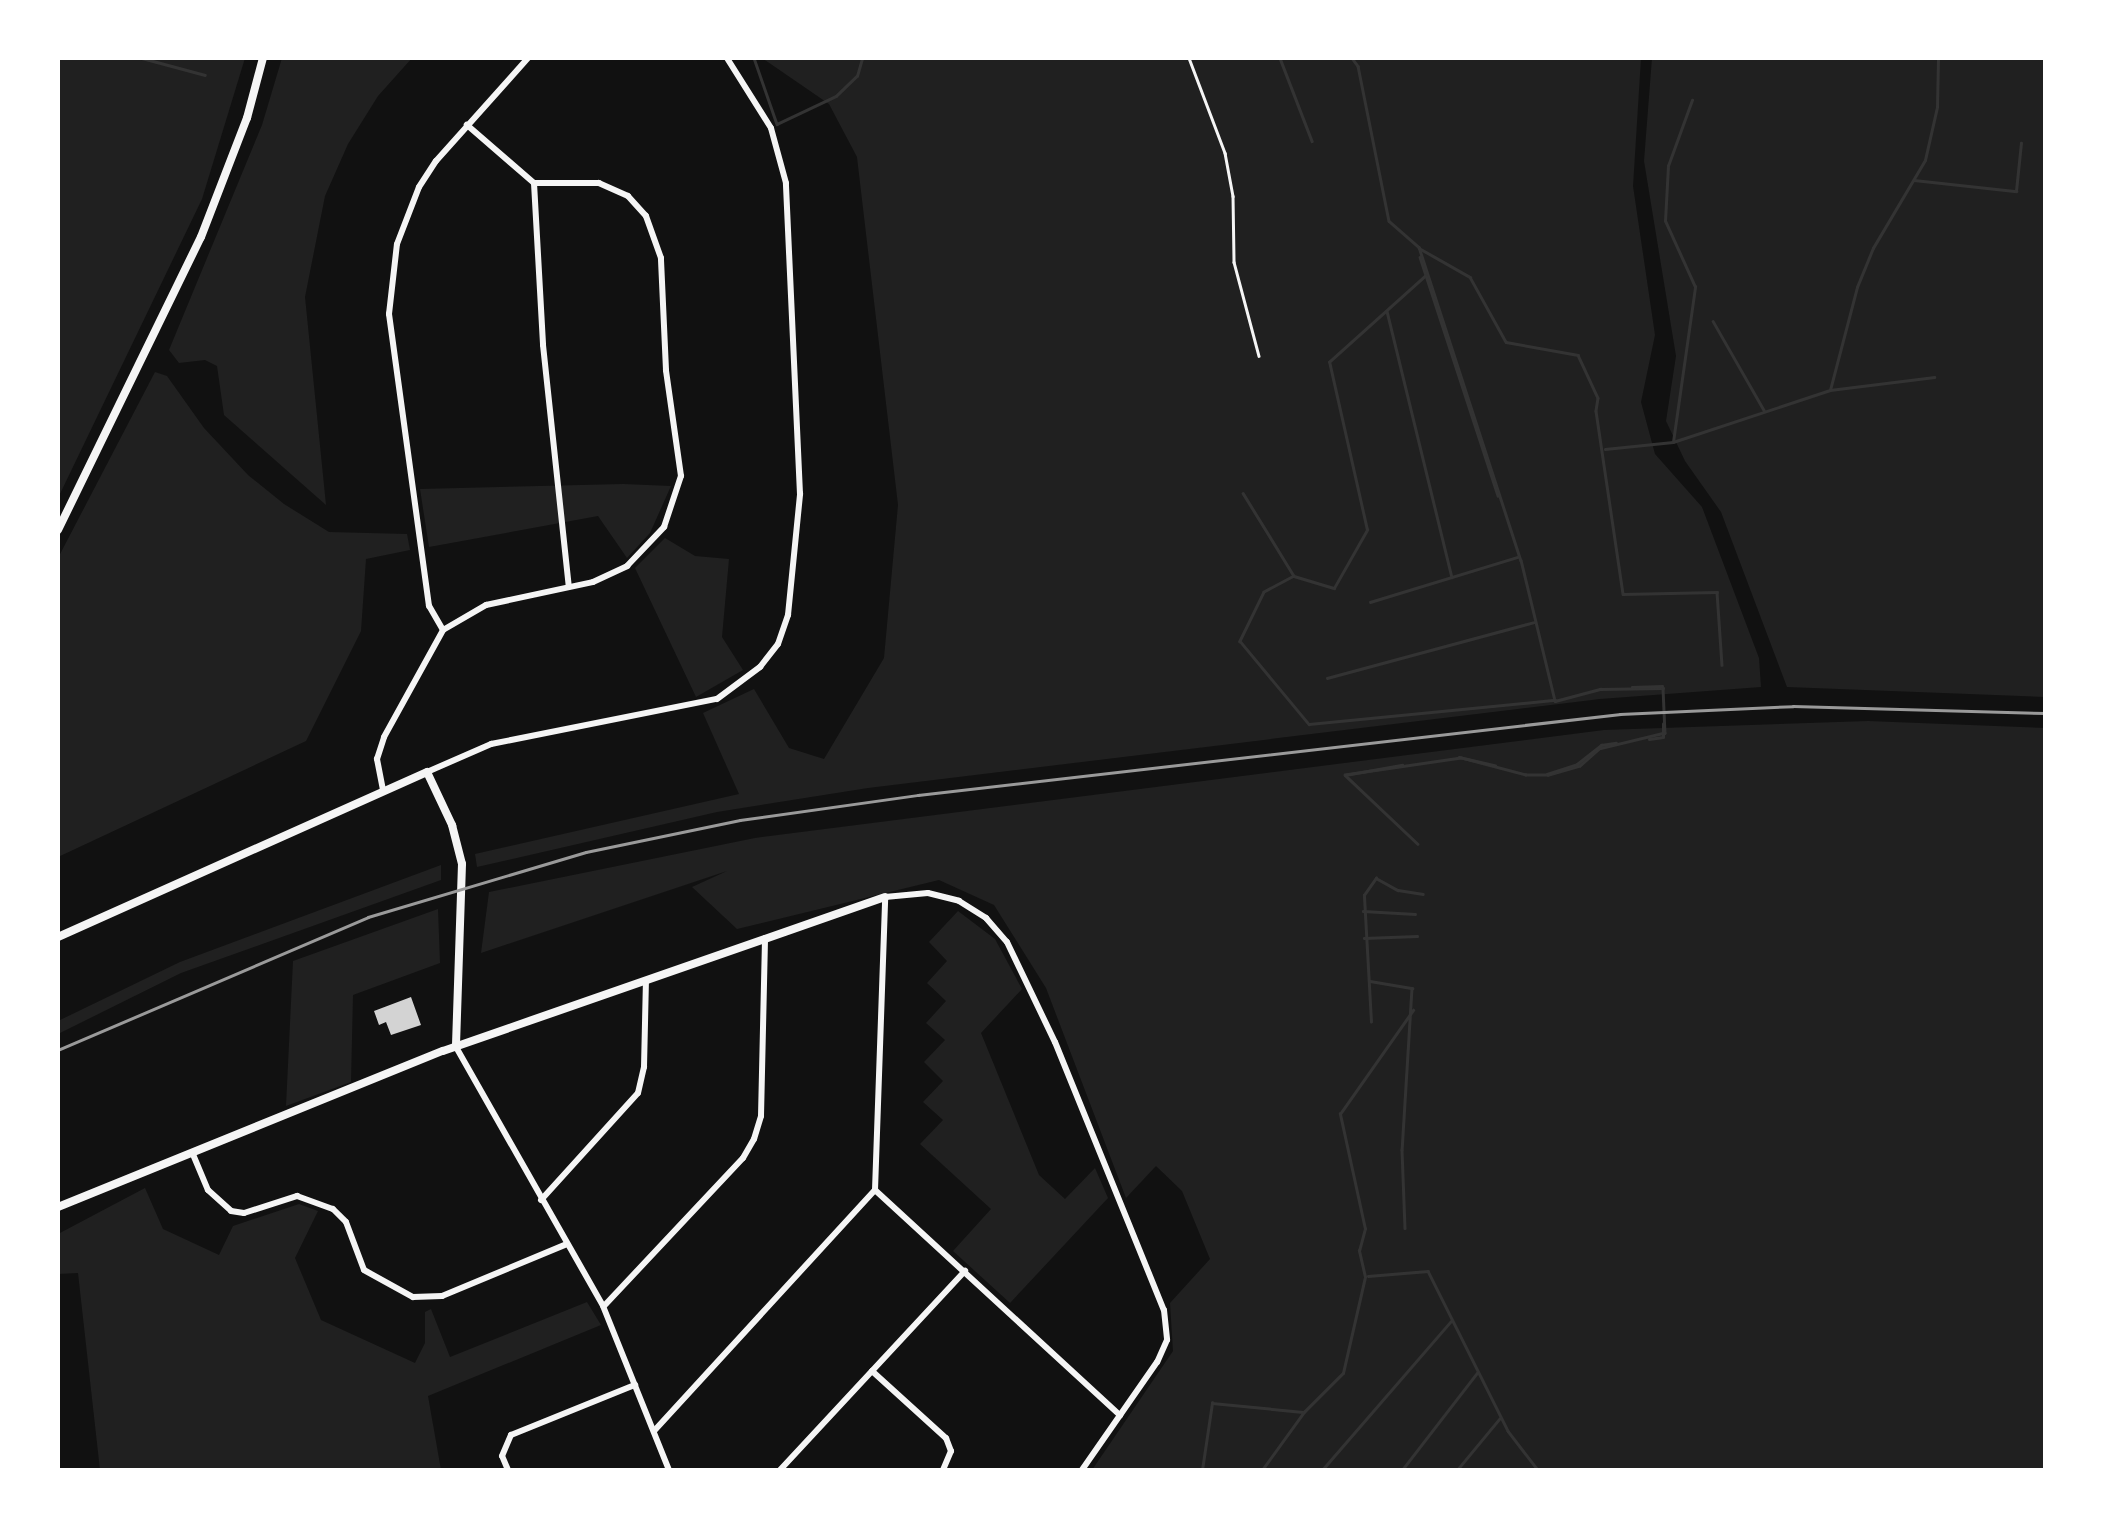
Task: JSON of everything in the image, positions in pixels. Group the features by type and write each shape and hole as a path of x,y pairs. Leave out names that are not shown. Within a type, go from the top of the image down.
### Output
{"street":[{"path":"58,530 201,237 247,118 263,58"},
{"path":"443,630 429,606 416,526 389,314 390,277 397,244 420,186 528,58"},
{"path":"58,936 490,744 717,699 760,667 778,644 788,615 800,494 786,183 770,128 727,58"},
{"path":"383,790 377,758 384,737 443,630 486,605 612,575 652,544 674,506 681,476 666,370 661,258 646,216 628,196 599,184 534,183 468,125"},
{"path":"534,183 543,345 569,587"},
{"path":"427,772 452,825 462,864 456,1046 604,1306 669,1470"},
{"path":"58,1206 456,1046 886,896 928,893 959,901 986,918 1007,942 1040,1008 1164,1310 1167,1340 1162,1352 1082,1470"},
{"path":"654,1432 875,1190 886,896"},
{"path":"604,1306 743,1158 754,1139 760,1116 765,936"},
{"path":"541,1200 638,1093 644,1067 646,979"},
{"path":"192,1152 208,1190 231,1211 244,1212 297,1196 333,1209 346,1222 364,1270 413,1297 442,1296 566,1244"},
{"path":"875,1190 1120,1415"},
{"path":"780,1470 965,1271"},
{"path":"872,1371 946,1438 951,1451 943,1470"},
{"path":"508,1470 502,1456 512,1435 635,1385"}],"path":[{"path":"1189,58 1225,154 1234,196 1234,262 1259,356"}],"shaded area":[{"path":"58,58 245,58 202,199 58,498"},
{"path":"282,58 412,58 378,96 348,144 325,196 305,297 326,505 224,415 217,366 205,360 179,363 169,350 262,125"},
{"path":"762,58 1641,58 1633,186 1655,335 1641,402 1655,454 1702,507 1759,658 1761,687 1600,699 868,788 717,812 477,867 475,854 739,794 703,713 754,689 789,748 824,759 884,658 898,505 857,157 829,104"},
{"path":"1652,58 2045,58 2045,697 1787,687 1721,512 1685,461 1666,421 1676,356 1644,161"},
{"path":"155,372 167,376 204,428 248,475 284,504 329,532 407,534 410,550 366,559 361,631 306,741 58,857 58,558"},
{"path":"671,486 650,533 627,558 598,516 429,547 420,489"},
{"path":"665,538 695,556 729,559 722,637 743,670 696,697 635,568"},
{"path":"1868,721 2045,728 2045,1470 1092,1470 1173,1351 1170,1303 1210,1259 1182,1191 1156,1166 1126,1198 1046,988 994,905 939,880 737,929 692,887 727,871 481,953 489,892 755,838 1604,730"},
{"path":"441,865 441,880 181,973 58,1034 58,1021 180,962"},
{"path":"438,909 440,963 353,995 351,1082 286,1106 293,961"},
{"path":"958,911 995,939 1022,989 981,1033 1039,1175 1065,1199 1095,1168 1108,1198 1010,1303 953,1251 991,1209 920,1144 943,1120 923,1102 943,1081 924,1062 945,1040 926,1023 946,1001 927,983 947,961 929,942"},
{"path":"145,1188 163,1229 219,1255 233,1226 299,1204 318,1211 295,1258 321,1320 415,1363 425,1343 425,1312 431,1309 450,1357 587,1302 601,1325 428,1396 441,1470 100,1470 78,1273 58,1274 58,1234"}],"building":[{"path":"411,997 421,1025 391,1035 386,1022 379,1025 374,1011"}],"waterway":[{"path":"142,58 205,75"},
{"path":"754,58 777,124 836,96 857,76 862,58"},
{"path":"1280,58 1312,141"},
{"path":"1352,58 1358,66 1389,221 1419,247 1521,560 1555,701 1600,689 1663,688 1665,733 1599,749 1580,766 1548,775 1526,775 1461,758 1345,775 1418,844"},
{"path":"1830,390 1857,287 1873,248 1925,160 1937,107 1938,58"},
{"path":"1673,442 1695,287 1665,221 1668,166 1692,100"},
{"path":"1914,180 2016,191 2021,143"},
{"path":"1419,248 1470,277 1506,342 1578,355 1598,398 1596,411 1623,594 1717,592 1722,665"},
{"path":"1420,257 1498,496"},
{"path":"1243,493 1294,576 1334,588 1367,530 1329,362 1425,276"},
{"path":"1387,311 1452,577"},
{"path":"1713,321 1764,410"},
{"path":"1605,449 1673,442 1830,390 1934,377"},
{"path":"1370,602 1517,557"},
{"path":"1294,576 1264,592 1240,641 1309,724 1555,700"},
{"path":"1327,678 1534,622"},
{"path":"1632,687 1662,686"},
{"path":"1649,739 1663,737 1663,724"},
{"path":"1547,774 1577,764 1601,745 1616,743"},
{"path":"1459,757 1495,765"},
{"path":"1345,775 1402,765"},
{"path":"1371,1022 1364,895 1376,878 1398,890 1423,894"},
{"path":"1363,911 1415,914"},
{"path":"1364,938 1417,936"},
{"path":"1370,981 1412,988 1402,1150 1405,1228"},
{"path":"1262,1470 1304,1412 1343,1373 1365,1277 1359,1251 1365,1229 1340,1114 1413,1010"},
{"path":"1368,1276 1428,1271 1508,1431 1538,1470"},
{"path":"1322,1470 1451,1321"},
{"path":"1402,1470 1477,1373"},
{"path":"1202,1470 1212,1403 1303,1412"},
{"path":"1457,1470 1500,1418"}],"railway":[{"path":"58,1050 368,917 586,852 740,820 918,795 1620,714 1793,706 2046,713"}]}
